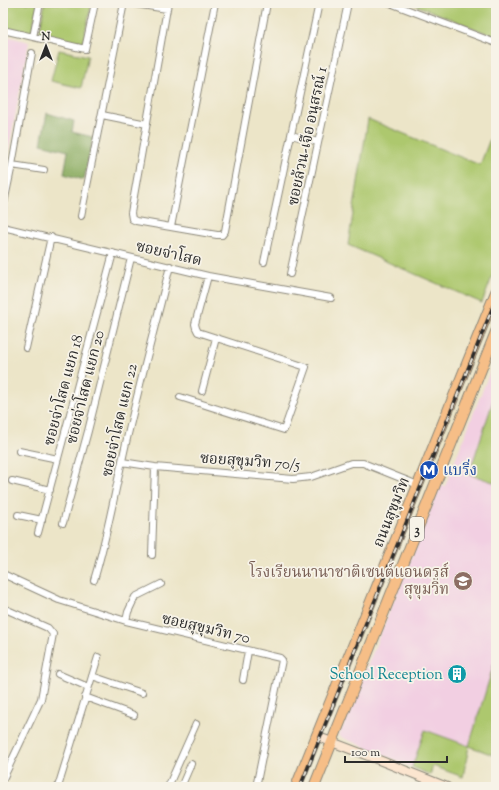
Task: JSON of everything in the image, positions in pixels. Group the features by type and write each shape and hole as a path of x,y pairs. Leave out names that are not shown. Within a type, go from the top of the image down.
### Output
{"highway":[{"name":"ถนนสุขุมวิท","path":"296,787 496,292"},
{"name":"ถนนสุขุมวิท","path":"314,787 496,332"},
{"path":"474,346 489,349"}],"main road":[{"path":"316,736 437,785 447,787"}],"street":[{"path":"33,37 40,3"},
{"path":"3,30 85,49 95,3"},
{"path":"81,216 124,3"},
{"path":"129,3 168,6 131,213 132,219 136,221 218,235 222,235 225,231 267,3"},
{"path":"171,227 215,3"},
{"path":"264,262 319,3"},
{"name":"ซอยล้วน-เจือ อนุสรณ์ 1","path":"290,274 348,3"},
{"path":"393,4 496,43"},
{"path":"3,208 32,53"},
{"path":"102,115 147,124"},
{"path":"291,135 318,142"},
{"path":"12,165 44,170"},
{"name":"ซอยจ่าโสด","path":"3,227 52,237 131,258 208,276 331,298"},
{"path":"26,348 52,237"},
{"name":"ซอยจ่าโสด แยก 18","path":"38,533 112,253"},
{"name":"ซอยจ่าโสด แยก 20","path":"63,523 88,431 131,258"},
{"name":"ซอยจ่าโสด แยก 22","path":"94,580 112,512 122,462 170,266"},
{"path":"180,397 284,430 306,367 198,332 196,324 208,276"},
{"path":"202,391 216,338"},
{"path":"19,451 58,459"},
{"name":"ซอยสุขุมวิท 70/5","path":"122,462 155,467 304,479 357,462 364,463 418,485"},
{"path":"152,555 155,467"},
{"path":"12,481 50,490"},
{"path":"18,515 42,520"},
{"name":"ซอยสุขุมวิท 70","path":"3,574 59,600 126,621 280,658 283,663 256,787"},
{"path":"126,621 128,612 135,597 161,584"},
{"path":"3,608 48,628 53,634 41,698 3,779"},
{"path":"243,680 248,651"},
{"path":"58,787 98,657"},
{"path":"58,674 88,687"},
{"path":"92,676 142,693"},
{"path":"85,697 134,715"},
{"path":"168,787 196,724"},
{"path":"181,787 191,764"}],"shaded area":[{"path":"3,35 29,42 3,180"},
{"name":"โรงเรียนนานาชาติเซนต์แอนดรูส์ สุขุมวิท","path":"494,361 496,362 496,657 469,746 425,730 412,767 339,736 440,486 445,486"}],"green space":[{"path":"3,3 38,3 31,35 3,28"},
{"path":"45,3 92,3 82,46 39,35"},
{"path":"411,3 496,3 496,37"},
{"path":"59,50 88,56 81,88 51,81"},
{"path":"47,113 74,121 72,132 93,137 84,180 64,174 68,151 41,144"},
{"path":"368,119 480,165 496,123 496,267 482,303 348,245"},
{"path":"496,392 496,483 469,474"},
{"path":"496,657 496,756 469,746"},
{"path":"425,730 469,746 463,777 433,766 430,775 412,767"}],"railway":[{"path":"300,787 496,299"}],"place":[{"name":"แบริ่ง","path":"429,470"},
{"name":"โรงเรียนนานาชาติเซนต์แอนดรูส์ สุขุมวิท","path":"463,581"},
{"name":"School Reception","path":"457,674"}]}
